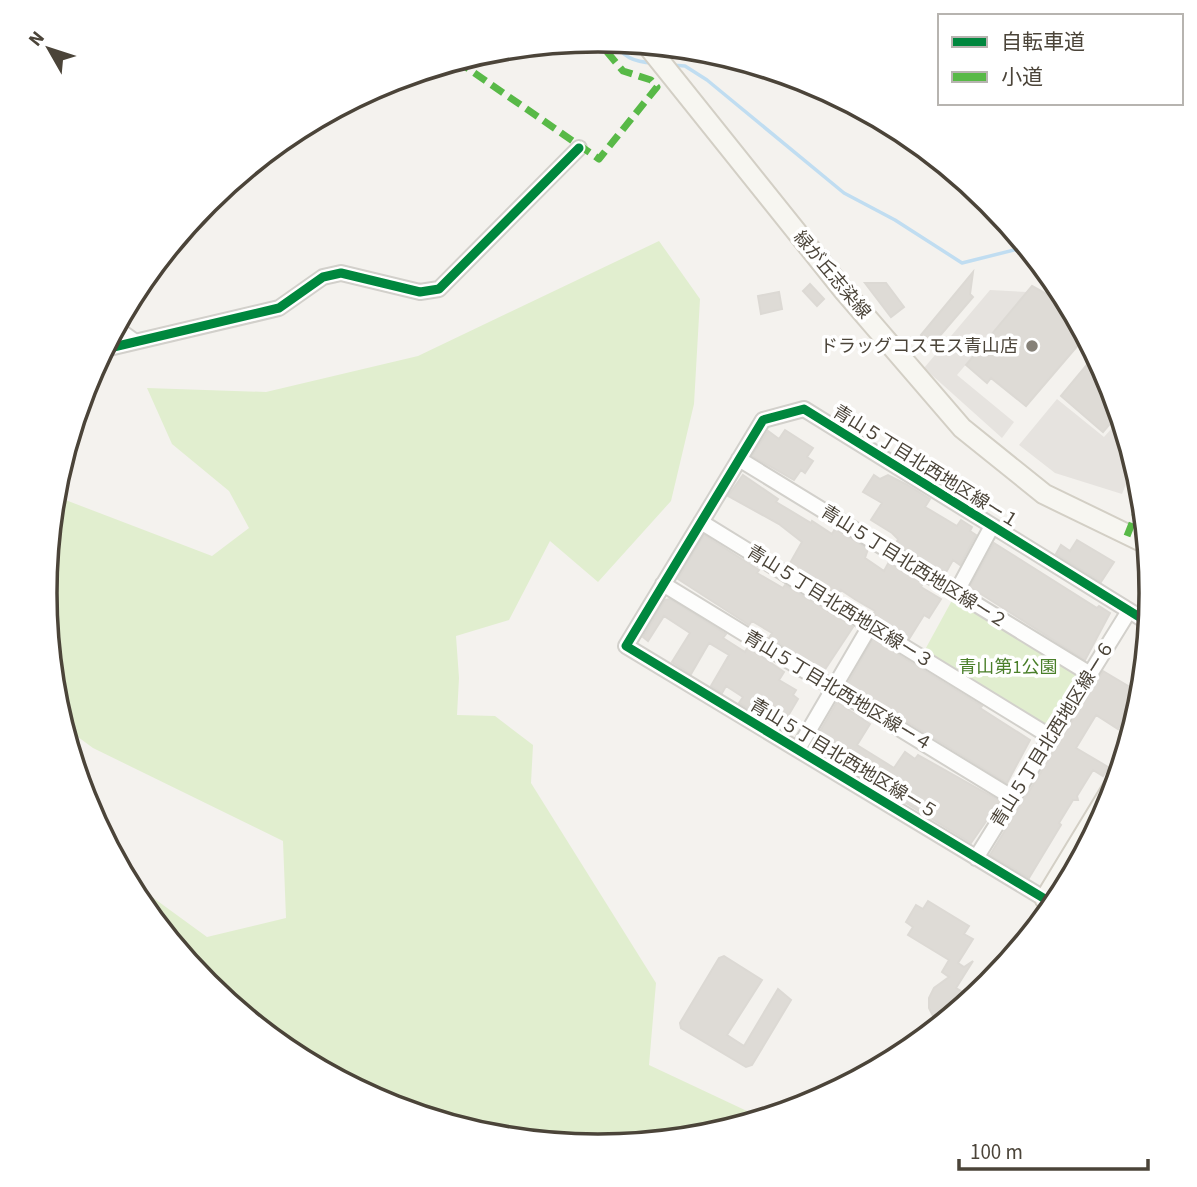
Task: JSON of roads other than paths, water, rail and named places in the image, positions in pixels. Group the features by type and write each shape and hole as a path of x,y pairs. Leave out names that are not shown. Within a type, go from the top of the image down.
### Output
{"street":[{"name":"緑が丘志染線","path":"656,56 844,291 962,428 1044,494 1136,539"},
{"path":"118,346 279,308 323,277 341,273 420,292 439,289 579,148"},
{"path":"124,333 134,341"},
{"name":"青山５丁目北西地区線ー１","path":"626,646 763,420 804,410 1139,617"},
{"name":"青山５丁目北西地区線ー２","path":"739,459 1090,674"},
{"name":"青山５丁目北西地区線ー３","path":"701,522 1051,737"},
{"path":"956,593 992,526"},
{"name":"青山５丁目北西地区線ー４","path":"663,584 1013,798"},
{"name":"青山５丁目北西地区線ー６","path":"976,858 1129,611"},
{"path":"798,748 870,626"},
{"name":"青山５丁目北西地区線ー５","path":"626,646 1044,899"}],"waterway":[{"path":"623,53 629,58 653,63"},
{"path":"671,65 685,66 707,80 844,193 895,220 962,263 1016,250"}],"place":[{"name":"ドラッグコスモス青山店","path":"1032,346"}],"park label":[{"name":"青山第1公園","path":"1008,667"}]}
